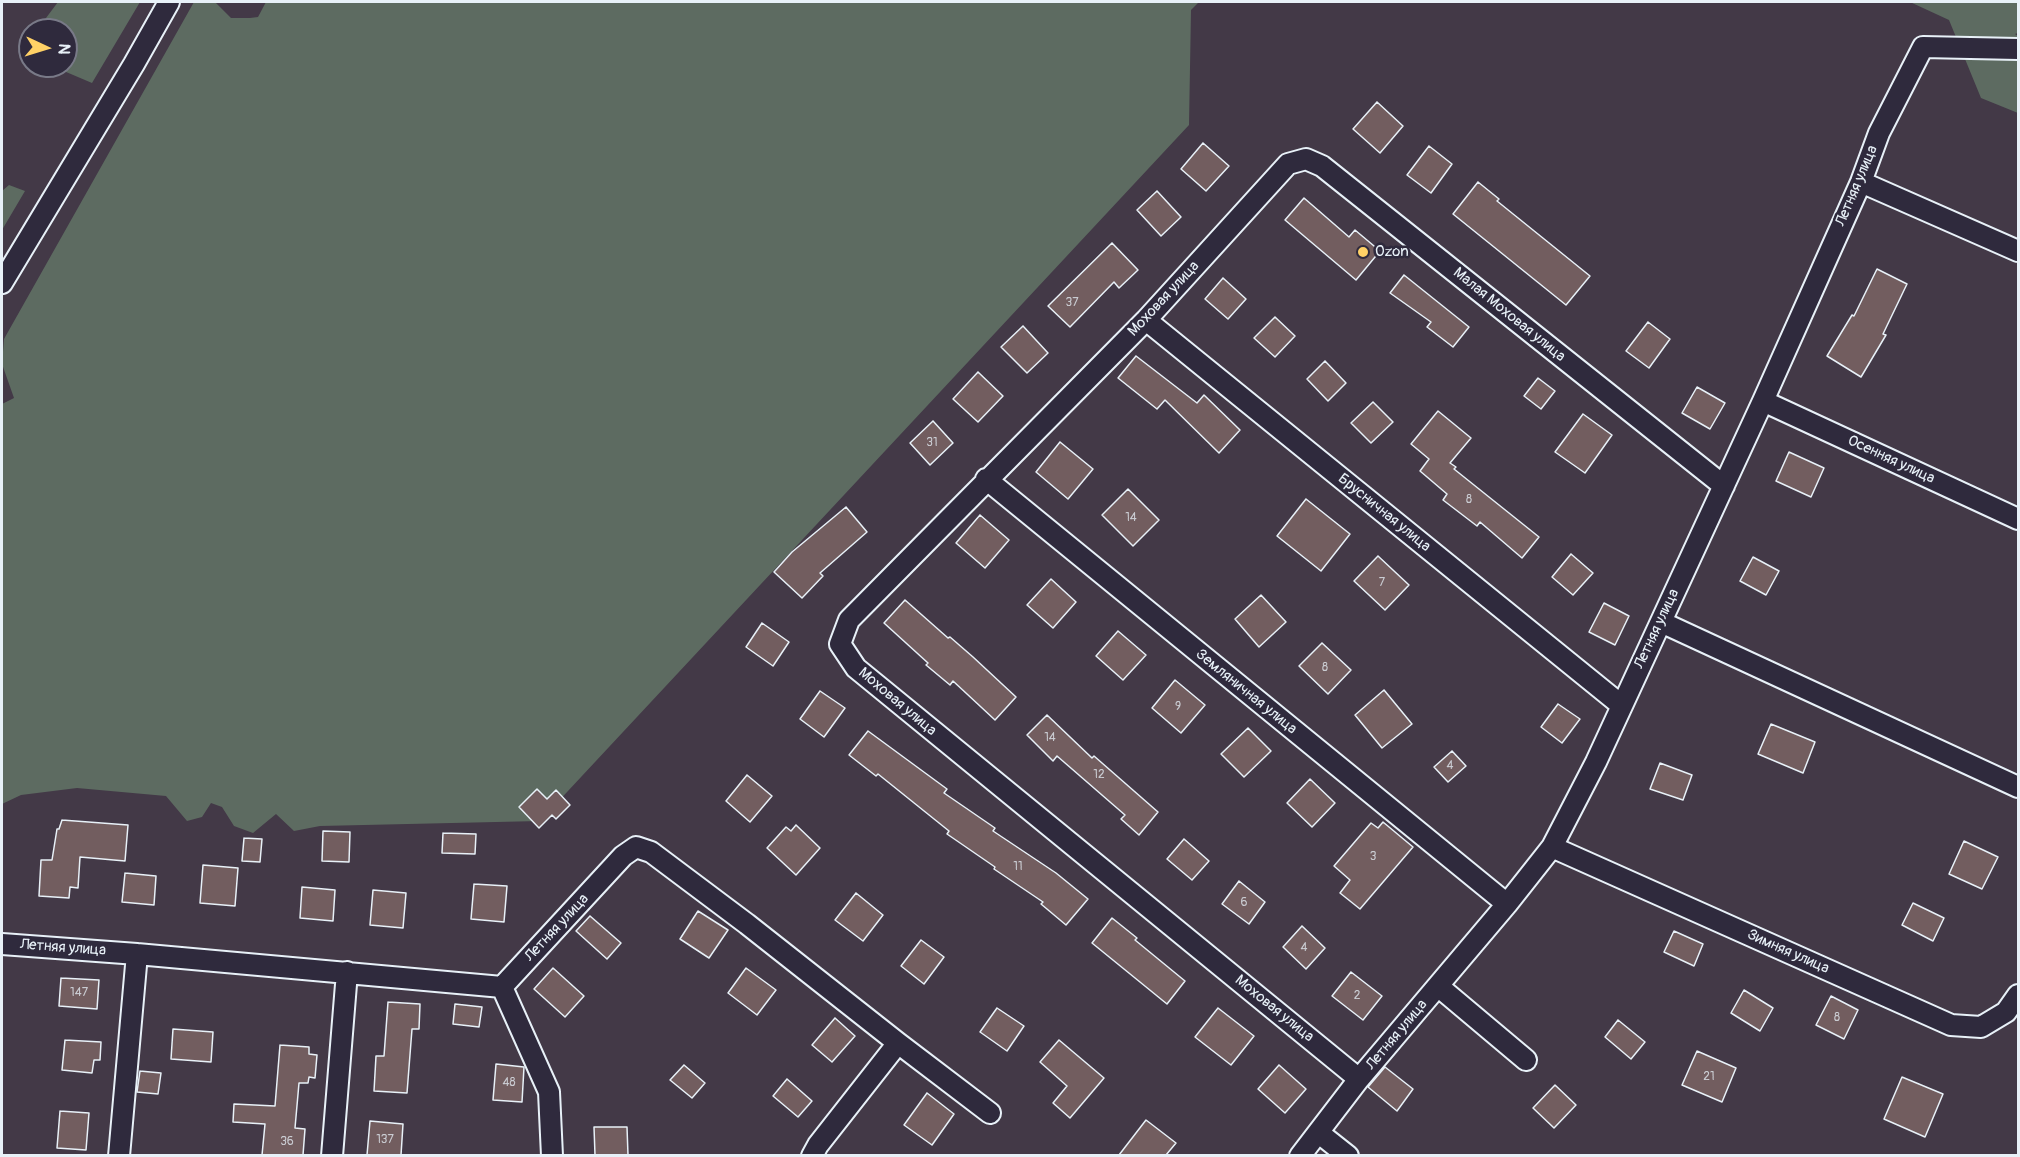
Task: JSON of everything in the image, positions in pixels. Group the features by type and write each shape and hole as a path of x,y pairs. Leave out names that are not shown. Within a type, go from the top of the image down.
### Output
{"street":[{"path":"2,283 169,2"},
{"name":"Летняя улица","path":"1300,1155 1359,1078 1507,904 1552,847 1596,762 1661,622 1861,182 1879,133 1923,47 2019,49"},
{"name":"Малая Моховая улица","path":"1288,164 1306,159 1322,166 1724,486"},
{"name":"Моховая улица","path":"1288,164 1146,320 986,479 849,620 840,644 856,669 1359,1078"},
{"path":"1861,182 2019,251"},
{"name":"Брусничная улица","path":"1146,320 1621,705"},
{"name":"Осенняя улица","path":"1763,401 2019,519"},
{"name":"Земляничная улица","path":"986,479 1507,904"},
{"path":"1661,622 2019,787"},
{"name":"Летняя улица","path":"2,944 502,987 623,856 636,847 651,852 898,1043"},
{"name":"Зимняя улица","path":"1552,847 1950,1025 1981,1027 2006,1012 2019,995"},
{"path":"119,1155 137,954"},
{"path":"332,1155 347,972"},
{"path":"1438,986 1526,1060"},
{"path":"502,987 549,1092 552,1155"},
{"path":"812,1155 898,1043 990,1113"},
{"path":"1319,1133 1348,1155"}],"green space":[{"path":"58,2 140,2 92,83 78,77 78,18 46,18"},
{"path":"194,2 215,2 231,18 250,18 258,17 266,2 1199,2 1191,10 1189,125 540,821 320,826 294,831 276,814 253,833 234,826 222,807 211,803 202,817 187,821 166,796 77,788 21,795 2,804 2,404 14,398 2,364 4,339"},
{"path":"1910,2 2018,2 2018,33 2015,34 2018,36 2018,113 1981,98 1949,20"},
{"path":"9,185 25,191 2,230 2,191"}],"building":[{"path":"1377,102 1403,126 1380,153 1353,129"},
{"path":"1203,143 1229,166 1206,191 1181,169"},
{"path":"1429,146 1452,164 1431,193 1407,175"},
{"path":"1478,182 1499,199 1497,201 1590,276 1566,305 1453,214"},
{"path":"1157,191 1181,217 1161,236 1137,210"},
{"path":"1304,198 1349,237 1355,230 1380,251 1356,280 1285,220"},
{"path":"1112,243 1138,270 1119,288 1114,282 1070,327 1048,306"},
{"path":"1877,269 1907,284 1883,334 1886,335 1861,377 1827,356 1852,315 1854,316"},
{"path":"1404,275 1469,327 1453,347 1427,327 1431,322 1390,293"},
{"path":"1223,278 1246,299 1228,319 1205,299"},
{"path":"1275,317 1295,336 1275,357 1254,338"},
{"path":"1648,322 1670,339 1649,368 1626,351"},
{"path":"1023,326 1048,353 1027,373 1001,347"},
{"path":"1136,356 1197,403 1204,395 1240,430 1219,453 1165,400 1157,409 1118,378"},
{"path":"1325,361 1346,383 1328,401 1307,379"},
{"path":"978,372 1003,396 978,422 953,399"},
{"path":"1538,378 1555,391 1541,409 1524,396"},
{"path":"1697,387 1725,403 1710,429 1682,413"},
{"path":"1373,402 1393,422 1371,443 1351,423"},
{"path":"1438,411 1471,438 1450,463 1456,467 1454,469 1539,537 1522,558 1480,522 1477,526 1443,500 1447,494 1420,471 1429,459 1411,444"},
{"path":"1583,414 1612,435 1585,473 1555,452"},
{"path":"933,421 953,443 930,465 910,443"},
{"path":"1060,442 1093,469 1068,499 1036,472"},
{"path":"1789,452 1824,468 1811,497 1776,481"},
{"path":"1128,489 1159,520 1133,546 1102,515"},
{"path":"1306,499 1350,534 1321,571 1277,536"},
{"path":"846,507 867,532 820,573 823,576 802,598 774,572 792,552"},
{"path":"980,515 1009,540 985,568 956,543"},
{"path":"1571,554 1593,573 1573,595 1552,577"},
{"path":"1378,556 1409,585 1385,610 1354,581"},
{"path":"1753,557 1779,571 1766,595 1740,581"},
{"path":"1051,579 1076,602 1053,628 1027,605"},
{"path":"1261,595 1286,622 1259,647 1235,619"},
{"path":"905,600 973,657 1016,697 995,720 953,681 950,685 926,665 928,663 884,623"},
{"path":"1604,603 1629,616 1615,645 1589,632"},
{"path":"762,623 789,642 773,666 746,647"},
{"path":"1118,631 1146,655 1123,680 1096,656"},
{"path":"1322,643 1351,670 1328,694 1299,666"},
{"path":"1175,680 1205,705 1181,733 1152,708"},
{"path":"1384,690 1412,724 1382,748 1355,715"},
{"path":"820,691 845,708 824,737 800,719"},
{"path":"1558,704 1580,719 1562,743 1541,727"},
{"path":"1047,715 1092,758 1094,756 1158,812 1139,835 1121,819 1125,815 1057,756 1053,761 1027,735"},
{"path":"1771,724 1815,742 1803,773 1758,754"},
{"path":"1248,728 1271,751 1244,777 1221,754"},
{"path":"868,731 947,789 944,793 995,828 993,831 1056,873 1088,899 1066,925 1041,904 1043,902 947,834 949,831 878,774 876,776 849,755"},
{"path":"1452,751 1466,766 1448,782 1434,767"},
{"path":"1660,763 1692,775 1683,800 1650,789"},
{"path":"747,775 772,796 750,822 726,801"},
{"path":"1310,779 1335,803 1312,827 1287,803"},
{"path":"537,789 547,799 556,790 570,805 556,819 552,815 539,828 519,807"},
{"path":"62,820 128,825 125,861 80,857 78,888 70,887 69,898 39,896 41,860 52,860 57,829"},
{"path":"1383,822 1413,847 1360,909 1340,893 1350,880 1334,866 1371,823 1378,828"},
{"path":"796,825 820,848 796,875 767,848 786,827 791,831"},
{"path":"323,831 350,832 349,862 322,861"},
{"path":"443,833 476,834 475,854 442,853"},
{"path":"244,838 262,839 260,862 242,861"},
{"path":"1184,839 1209,861 1192,880 1167,859"},
{"path":"1964,841 1998,857 1982,889 1949,874"},
{"path":"203,865 238,868 235,906 200,903"},
{"path":"125,873 156,876 154,905 122,902"},
{"path":"1239,881 1265,902 1249,924 1222,904"},
{"path":"474,884 507,886 504,922 471,919"},
{"path":"302,887 335,890 333,921 300,918"},
{"path":"373,890 406,893 403,928 370,925"},
{"path":"856,893 883,915 863,941 835,920"},
{"path":"1913,903 1944,918 1933,941 1902,925"},
{"path":"698,911 728,930 709,958 680,939"},
{"path":"590,916 621,943 607,959 576,931"},
{"path":"1112,918 1185,981 1167,1004 1092,943"},
{"path":"1302,926 1325,948 1306,969 1283,947"},
{"path":"1674,931 1703,944 1694,966 1664,952"},
{"path":"921,940 944,957 924,984 901,966"},
{"path":"553,968 584,996 565,1017 534,989"},
{"path":"746,968 776,990 757,1015 728,993"},
{"path":"1351,972 1382,996 1363,1020 1332,996"},
{"path":"61,978 99,980 97,1009 59,1006"},
{"path":"1744,990 1773,1008 1760,1031 1731,1013"},
{"path":"1831,996 1858,1010 1844,1039 1816,1025"},
{"path":"388,1002 420,1004 419,1029 412,1029 407,1093 374,1091 376,1056 384,1056"},
{"path":"455,1004 482,1007 479,1027 453,1024"},
{"path":"997,1008 1024,1026 1007,1051 980,1032"},
{"path":"1218,1008 1254,1036 1231,1065 1195,1037"},
{"path":"835,1018 855,1036 832,1062 812,1045"},
{"path":"1618,1020 1645,1042 1631,1059 1605,1037"},
{"path":"173,1029 213,1032 211,1062 171,1059"},
{"path":"65,1040 101,1042 100,1060 94,1060 92,1073 62,1070"},
{"path":"1059,1040 1104,1078 1070,1118 1053,1103 1067,1086 1040,1062"},
{"path":"280,1045 309,1047 309,1054 317,1055 315,1078 309,1077 308,1083 299,1083 295,1128 305,1129 303,1155 262,1155 265,1124 233,1122 234,1104 275,1106"},
{"path":"1697,1051 1736,1068 1722,1102 1682,1085"},
{"path":"496,1064 524,1067 522,1102 493,1100"},
{"path":"684,1065 705,1083 692,1098 670,1080"},
{"path":"1279,1065 1306,1089 1285,1113 1258,1089"},
{"path":"1385,1067 1413,1089 1397,1111 1368,1087"},
{"path":"140,1071 161,1073 158,1094 137,1092"},
{"path":"1902,1077 1943,1094 1925,1137 1884,1119"},
{"path":"787,1079 812,1101 798,1117 773,1096"},
{"path":"1555,1085 1576,1105 1554,1128 1533,1108"},
{"path":"927,1093 954,1114 932,1145 904,1125"},
{"path":"60,1111 89,1113 86,1150 57,1148"},
{"path":"1146,1120 1176,1143 1166,1155 1119,1155"},
{"path":"370,1121 403,1124 401,1155 367,1155"},
{"path":"594,1127 627,1127 628,1155 595,1155"}],"place":[{"name":"Ozon","path":"1363,252"}]}
